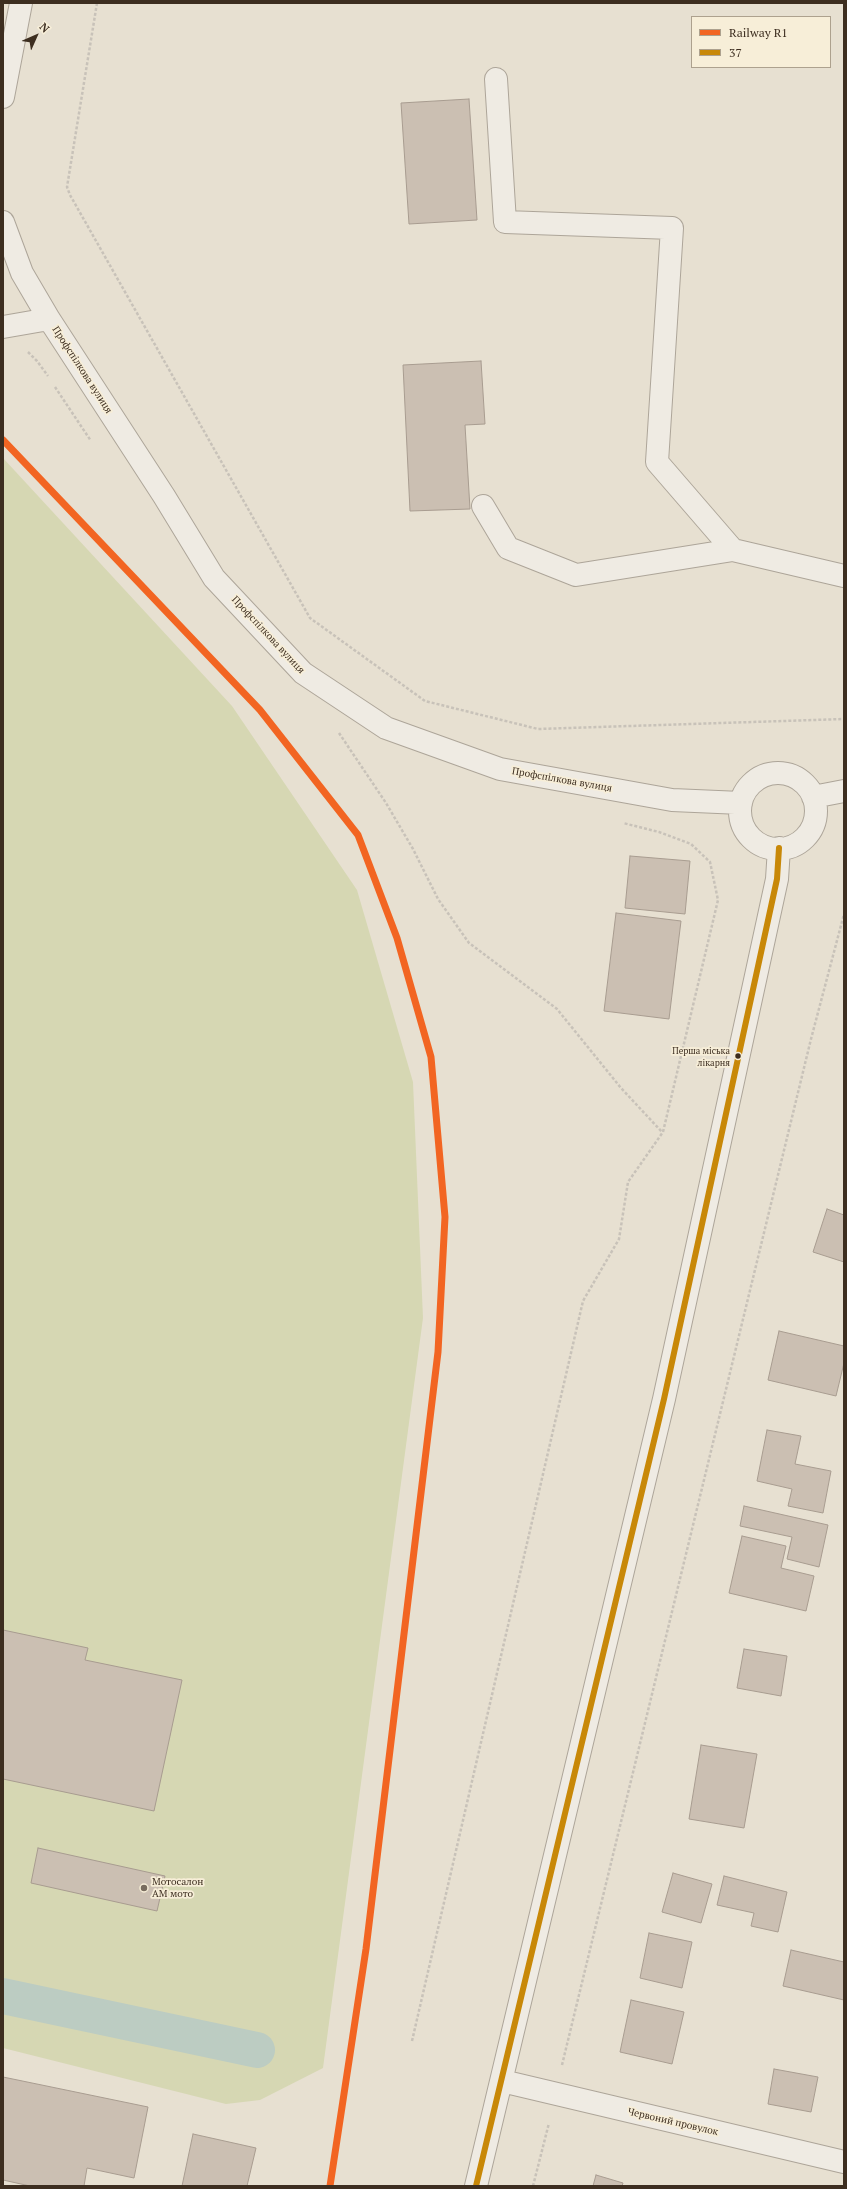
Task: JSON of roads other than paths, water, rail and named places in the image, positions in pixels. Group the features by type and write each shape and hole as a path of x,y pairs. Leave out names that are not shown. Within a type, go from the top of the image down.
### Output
{"street":[{"path":"3,97 21,3"},
{"path":"496,79 505,222 672,228 657,462 732,550"},
{"name":"Профспілкова вулиця","path":"3,222 22,272 49,319 160,489 214,578 303,673 386,728 500,769 672,800 741,803"},
{"path":"3,327 49,319"},
{"path":"483,506 508,548 576,575 732,550 844,576"},
{"path":"773,773 786,773 798,778 807,786 813,797 816,808 814,821 810,832 796,844 779,848 766,846 755,841 746,831 742,819 741,803 751,784 761,777 773,773"},
{"path":"813,797 844,790"},
{"path":"476,2186 664,1399 777,879 779,848"},
{"name":"Червоний провулок","path":"502,2081 844,2162"}],"waterway":[{"path":"3,1996 257,2050"}],"rail line":[{"name":"R1","path":"3,440 260,710 358,835 397,938 431,1057 445,1217 438,1352 366,1949 330,2186"}],"place":[{"name":"Перша міська лікарня","path":"738,1056"},
{"name":"Мотосалон АМ мото","path":"144,1888"}]}
